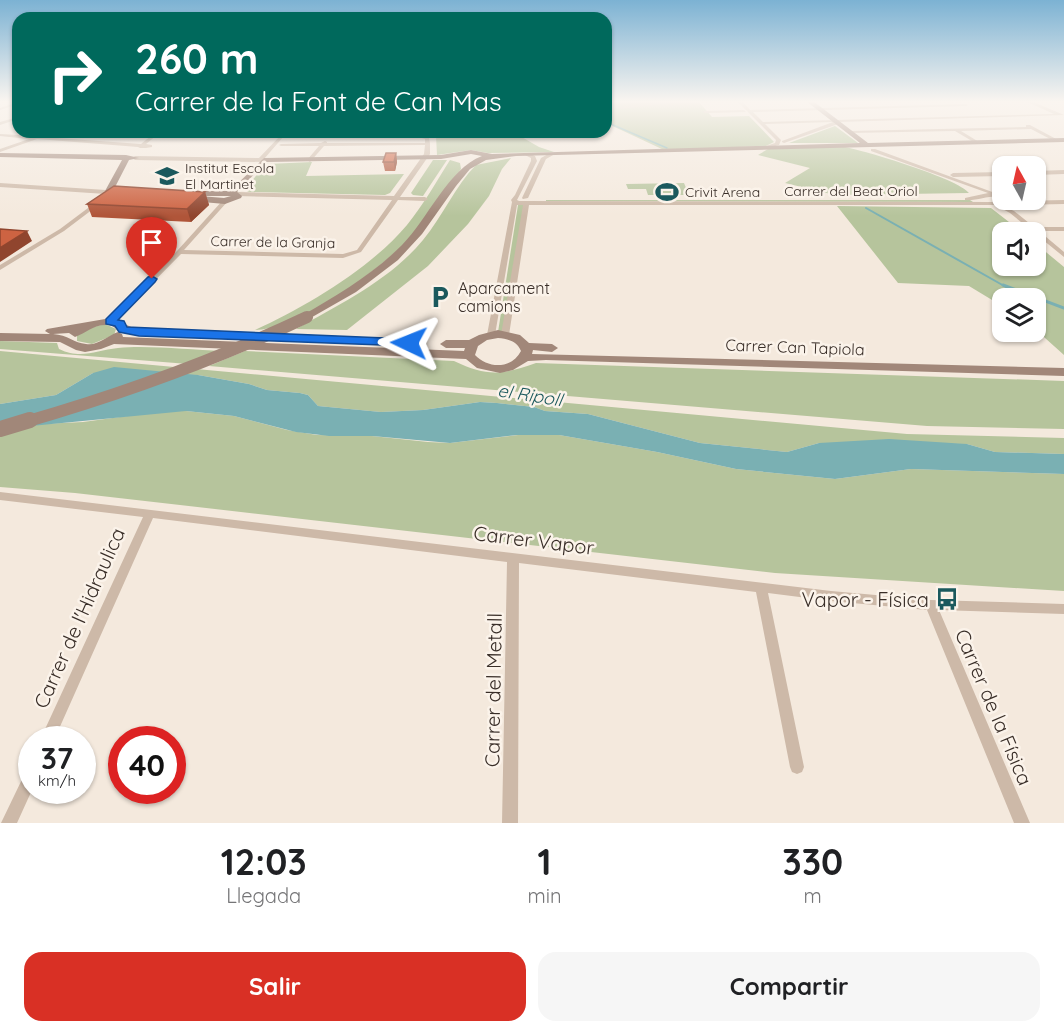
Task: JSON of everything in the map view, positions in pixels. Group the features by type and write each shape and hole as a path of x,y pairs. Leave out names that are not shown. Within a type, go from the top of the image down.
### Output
{"street":[{"path":"0,153 31,139"},
{"path":"53,139 150,146"},
{"path":"0,268 62,230 113,192 129,159 142,146 154,139"},
{"path":"129,159 157,139"},
{"path":"110,321 179,252 283,139"},
{"path":"264,160 285,139"},
{"path":"310,160 327,139"},
{"path":"352,159 359,139"},
{"path":"426,157 427,139"},
{"path":"765,148 786,139"},
{"path":"858,139 867,147 992,193"},
{"path":"971,139 977,143"},
{"path":"0,153 129,159 310,160 441,157 462,161 500,156 552,154 1060,140"},
{"path":"782,141 784,145 792,147"},
{"path":"281,145 428,144"},
{"path":"0,429 187,369 243,347 307,317 377,273 402,251 421,231 462,161 471,152 481,158"},
{"path":"505,335 527,200 544,158 552,154"},
{"path":"491,335 515,200 534,161 528,155"},
{"name":"Carrer de la Granja","path":"179,252 347,255 359,251 426,157"},
{"path":"1046,173 1064,172"},
{"path":"948,175 992,174"},
{"path":"969,184 982,196"},
{"path":"0,185 113,192"},
{"name":"Carrer del Beat Oriol","path":"527,200 975,199 992,193"},
{"path":"176,195 425,199"},
{"name":"Carrer del Beat Oriol","path":"982,196 992,202"},
{"path":"1046,197 1064,197"},
{"path":"515,200 527,200"},
{"name":"Carrer del Beat Oriol","path":"527,200 992,204"},
{"name":"Carrer del Beat Oriol","path":"1046,202 1064,202"},
{"path":"1008,210 1025,222"},
{"path":"1046,229 1064,229"},
{"path":"1046,239 1064,255"},
{"path":"0,330 59,331 110,321 120,324 123,329 139,332 470,349"},
{"path":"70,340 73,334 82,328"},
{"path":"113,340 123,329"},
{"path":"0,337 70,340 76,346 90,347 113,340 470,349 491,335 505,335 518,339 525,352 510,366 495,368 480,365 470,349"},
{"name":"Carrer Can Tapiola","path":"525,352 1064,364"},
{"name":"Carrer Can Tapiola","path":"525,352 546,356 1064,372"},
{"name":"Carrer Vapor","path":"0,496 762,588 931,605 1064,609"},
{"name":"Carrer de l'Hidraulica","path":"53,726 150,513"},
{"name":"Carrer del Metall","path":"510,823 513,558"},
{"path":"762,588 797,767"},
{"name":"Carrer de la Física","path":"931,605 1022,823"},
{"path":"9,823 18,804"}],"green space":[{"path":"436,139 526,139 554,152 488,153 471,150 437,155"},
{"path":"641,139 772,139 774,142 766,146 664,150"},
{"path":"799,139 853,139 858,143 789,143"},
{"path":"844,147 871,153 930,173 962,187 969,193 835,195 785,183 810,168 758,155 768,149"},
{"path":"511,158 502,169 489,196 468,224 428,266 347,330 296,329 364,290 410,254 430,231 476,165"},
{"path":"433,160 447,160 423,196 413,195 411,193"},
{"path":"450,160 460,163 461,169 420,226 392,255 355,284 313,310 292,321 255,330 316,298 376,256 407,225"},
{"path":"312,162 306,176 404,174 390,193 385,195 243,190 267,164"},
{"name":"Crivit Arena","path":"684,183 689,195 648,195 646,189 628,189 626,184"},
{"path":"970,200 973,202 546,201"},
{"path":"518,205 525,205 504,333 498,332"},
{"path":"837,206 991,208 1009,222 992,222 992,276 1046,276 1046,252 1064,267 1064,355 1046,339 1046,288 992,288 992,300 969,286 898,283"},
{"path":"105,324 116,329 114,335 92,344 77,341 77,335 86,329"},
{"path":"0,341 57,343 59,349 75,354 130,347 222,351 188,364 0,349"},
{"path":"0,351 907,434 1064,438 1064,454 995,452 967,444 819,443 787,452 700,443 588,414 545,411 534,407 497,403 480,402 423,410 381,412 318,406 308,395 267,390 249,384 198,375 93,373 56,395 0,404"},
{"path":"245,351 454,361 486,372 504,372 536,363 1064,381 1064,429 927,426 209,366"},
{"path":"164,411 234,416 287,430 317,435 372,436 428,442 450,443 518,435 559,435 736,469 835,479 911,469 1064,474 1064,591 775,573 75,493 0,487 0,426 83,422"}],"water":[{"path":"114,367 198,375 249,384 267,390 300,393 308,395 318,406 381,412 423,410 480,402 497,403 534,407 545,411 588,414 700,443 787,452 819,443 889,439 967,444 995,452 1064,454 1064,474 911,469 835,479 736,469 559,435 517,435 450,443 372,436 329,436 296,432 234,416 186,411 31,426 0,426 0,404 56,395 93,373"}],"building":[{"path":"386,153 396,153 394,162 383,162"},
{"path":"114,186 205,192 187,209 87,204"},
{"path":"0,229 27,231 0,248"}],"waterway":[{"path":"647,139 667,148"},
{"path":"866,208 1006,287"},
{"path":"1003,285 1064,308"}],"place":[{"name":"Institut Escola El Martinet","path":"167,176"},
{"name":"Crivit Arena","path":"667,192"},
{"name":"Aparcament camions","path":"440,297"},
{"name":"Vapor - Física","path":"947,599"}],"route":[{"path":"152,279 110,321 120,324 123,329 139,332 409,343"}],"water label":[{"name":"el Ripoll","path":"530,395"}]}
